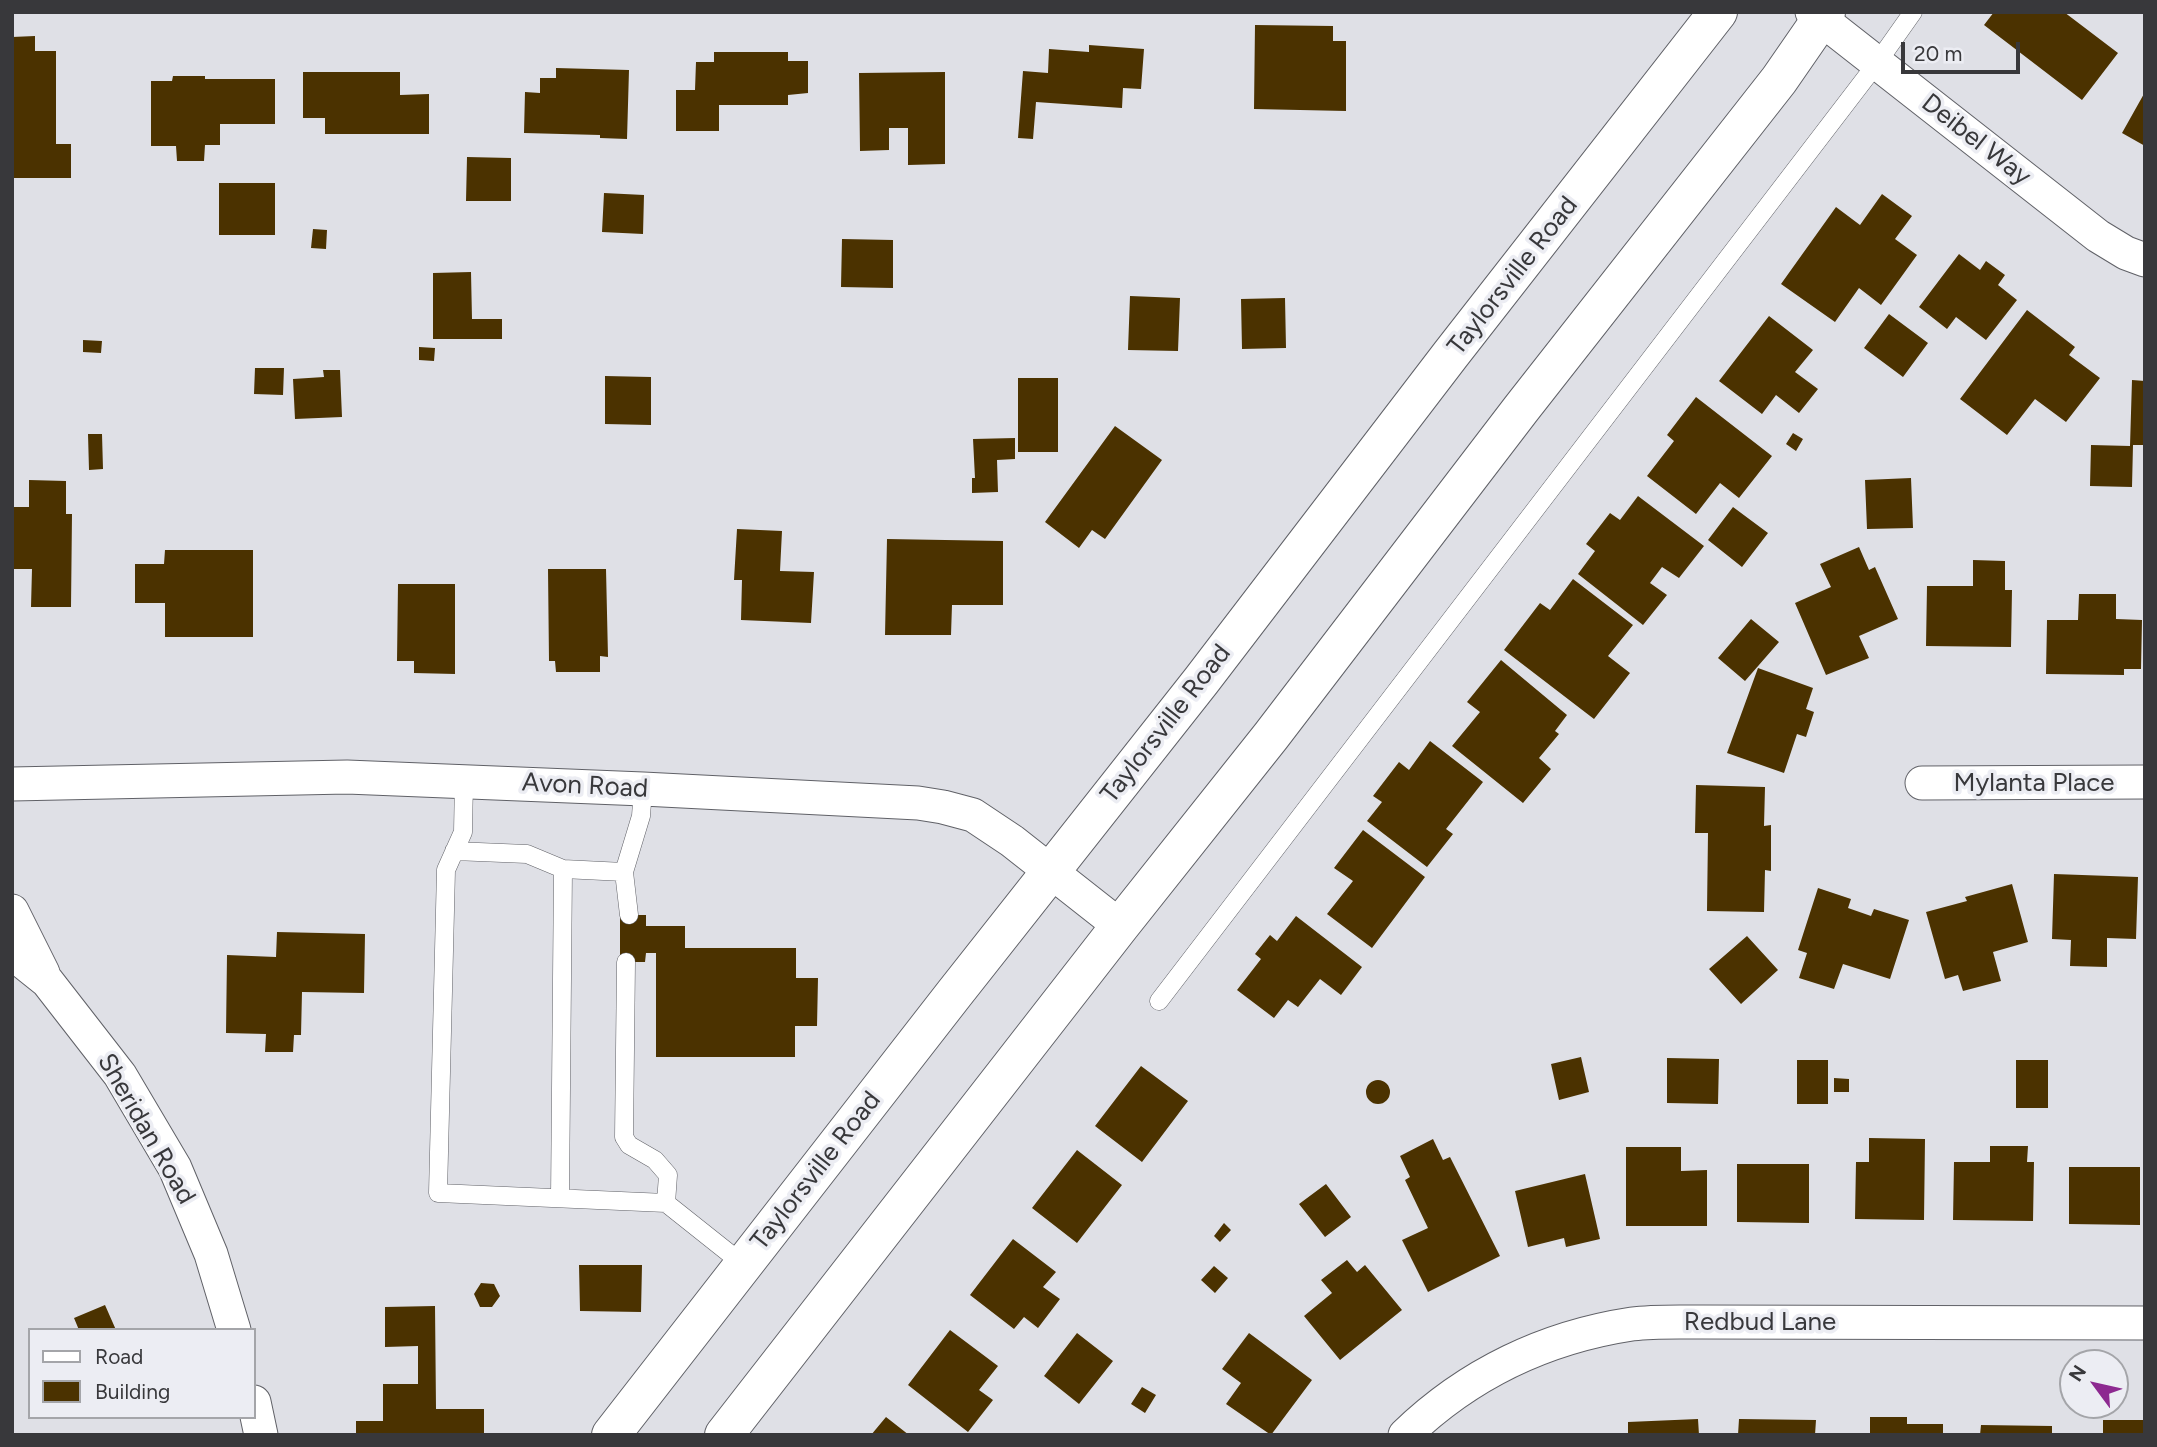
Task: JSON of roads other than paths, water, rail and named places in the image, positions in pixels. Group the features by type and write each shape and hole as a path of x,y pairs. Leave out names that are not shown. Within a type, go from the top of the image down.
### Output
{"main road":[{"name":"Taylorsville Road","path":"611,1435 1201,681 1718,12"},
{"path":"724,1435 1271,736 1521,409 1779,80 1820,15"}],"street":[{"name":"Deibel Way","path":"1820,15 1877,63 2098,236 2126,253 2145,260"},
{"name":"Avon Road","path":"12,784 346,777 918,803 973,816 1012,841 1120,926"},
{"name":"Mylanta Place","path":"1922,783 2145,782"},
{"name":"Sheridan Road","path":"12,911 47,981 120,1075 174,1168 211,1254 233,1328"},
{"name":"Sheridan Road","path":"12,953 47,981"},
{"name":"Redbud Lane","path":"1405,1435 1425,1415 1464,1386 1506,1362 1548,1344 1635,1324 2145,1323"},
{"path":"256,1411 261,1435"}],"lane":[{"path":"1160,1001 1877,63 1913,12"},
{"path":"464,781 463,832 446,870 438,1193 666,1203 744,1265"},
{"path":"629,915 624,872 641,816 643,789"},
{"path":"454,850 527,854 564,869 624,872"},
{"path":"559,1198 564,869"},
{"path":"626,962 624,1136 629,1145 655,1160 668,1175 666,1203"}]}
